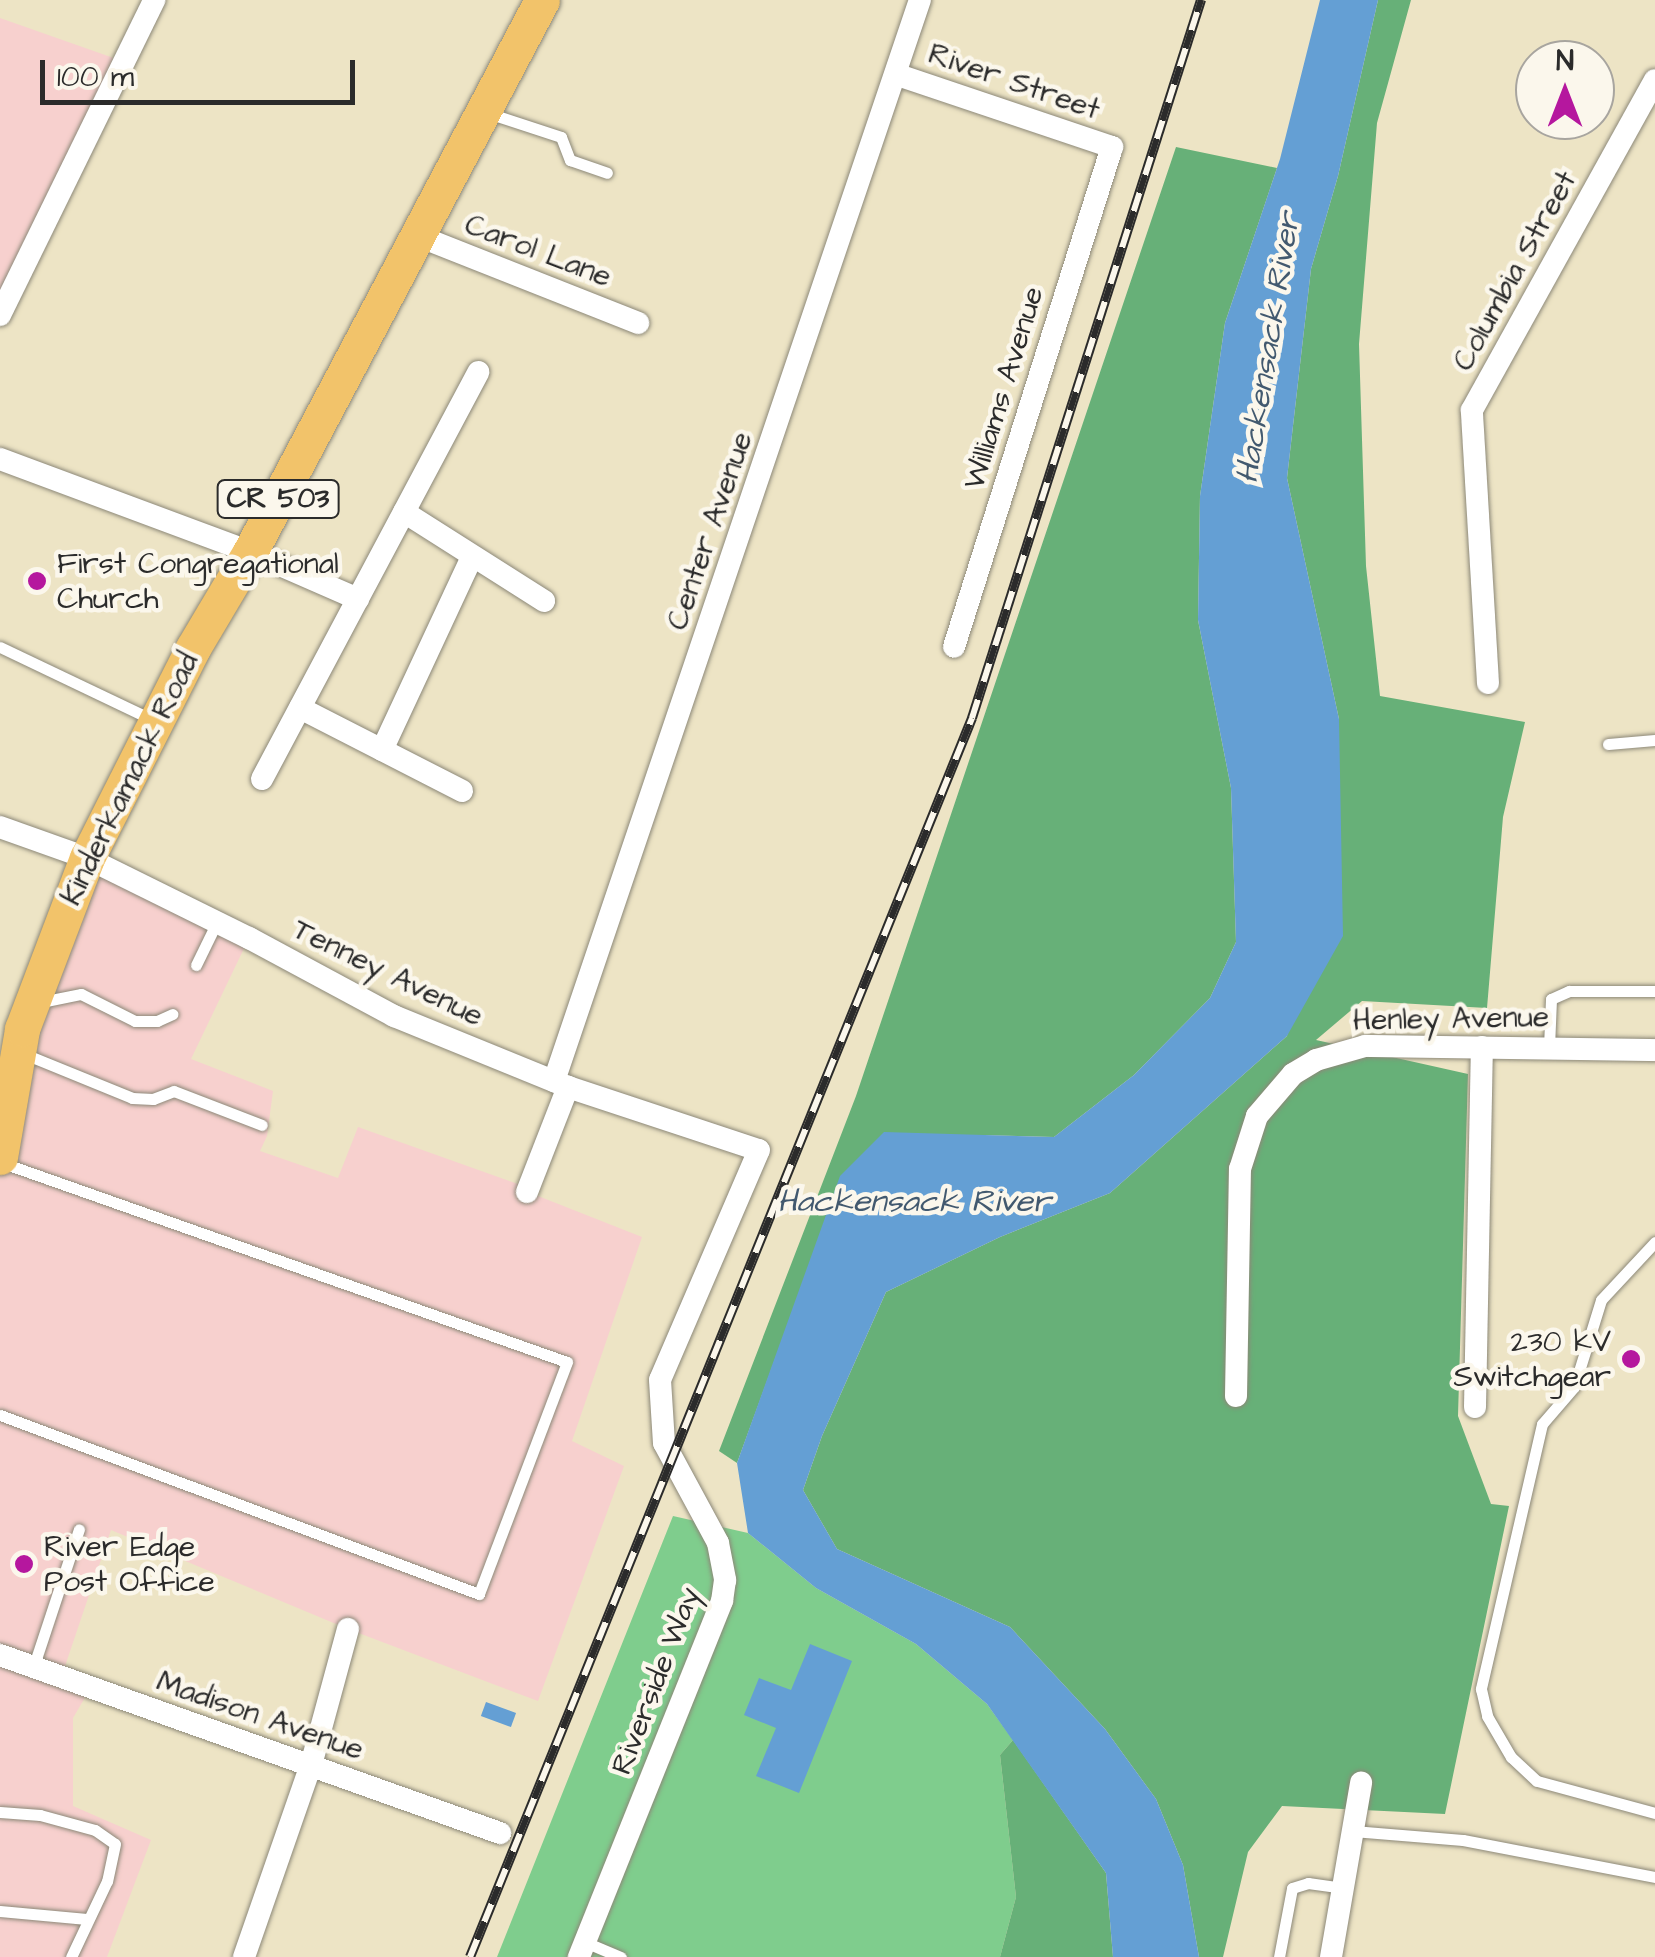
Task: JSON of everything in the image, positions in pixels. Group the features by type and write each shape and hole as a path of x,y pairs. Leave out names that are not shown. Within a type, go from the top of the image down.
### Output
{"main road":[{"name":"Kinderkamack Road","path":"1,1150 18,1051 56,931 87,858 155,721 250,552 541,5"}],"street":[{"path":"0,315 154,0"},
{"name":"Center Avenue","path":"528,1192 920,0"},
{"name":"River Street","path":"898,74 1112,147"},
{"name":"Columbia Street","path":"1488,683 1472,410 1655,80"},
{"name":"Williams Avenue","path":"954,647 1112,147"},
{"name":"Carol Lane","path":"416,235 638,323"},
{"path":"262,780 478,372"},
{"path":"0,459 250,552 358,600"},
{"path":"404,512 544,601"},
{"path":"382,750 472,557"},
{"path":"300,708 462,791"},
{"name":"Tenney Avenue","path":"0,827 87,858 394,1016 561,1084 759,1150"},
{"name":"Henley Avenue","path":"1236,1396 1240,1169 1246,1143 1265,1104 1293,1074 1341,1050 1379,1045 1655,1050"},
{"path":"1475,1407 1482,1047"},
{"name":"Riverside Way","path":"582,1950 722,1601 726,1580 718,1543 672,1460 658,1400 672,1345 759,1150"},
{"path":"244,1957 310,1764 348,1629"},
{"name":"Madison Avenue","path":"0,1655 500,1833"},
{"path":"1331,1957 1362,1784"}],"lane":[{"path":"484,111 560,137 570,160 608,173"},
{"path":"0,648 155,721"},
{"path":"1608,744 1655,740"},
{"path":"196,965 217,922"},
{"path":"1549,1047 1552,999 1570,991 1655,991"},
{"path":"33,1007 46,998 81,994 135,1020 157,1021 173,1014"},
{"path":"18,1051 132,1098 154,1099 174,1091 262,1126"},
{"path":"0,1415 479,1594 568,1362 1,1150"},
{"path":"1655,1242 1601,1300 1574,1387 1542,1424 1482,1690 1487,1716 1511,1757 1537,1781 1567,1793 1655,1813"},
{"path":"34,1668 79,1529"},
{"path":"0,1812 40,1814 95,1830 115,1844 107,1880 71,1957"},
{"path":"1353,1831 1464,1840 1655,1876"},
{"path":"1279,1957 1292,1888 1308,1884 1343,1888"},
{"path":"0,1911 87,1920"},
{"path":"582,1950 621,1957"}],"shaded area":[{"path":"0,18 125,62 0,292"},
{"path":"87,858 249,938 191,1059 273,1091 267,1136 260,1151 338,1178 358,1127 529,1188 528,1192 642,1237 572,1441 624,1466 538,1701 348,1629 111,1530 61,1678 90,1689 73,1718 73,1806 151,1840 107,1957 0,1957 0,1157"}],"green space":[{"path":"1378,0 1411,0 1377,123 1359,344 1366,566 1380,696 1525,722 1503,817 1487,1008 1362,1001 1316,1040 1468,1074 1458,1416 1491,1504 1509,1506 1445,1814 1282,1806 1248,1852 1223,1957 1199,1957 1183,1865 1156,1799 1105,1729 1010,1627 837,1549 803,1490 822,1436 886,1292 1000,1237 1110,1193 1287,1036 1339,719 1287,478 1311,269 1338,176"},
{"path":"1176,147 1277,168 1225,323 1200,496 1198,620 1231,788 1236,942 1210,998 1134,1075 1054,1137 977,1135 808,1269 737,1463 719,1451 856,1096"},
{"path":"673,1516 748,1533 816,1588 916,1644 987,1704 1013,1740 1000,1755 1016,1897 1000,1957 497,1957"},
{"path":"1013,1740 1106,1873 1113,1957 1000,1957 1016,1897 1000,1755"}],"water":[{"name":"Hackensack River","path":"1320,0 1378,0 1338,176 1311,269 1287,478 1339,719 1343,936 1287,1036 1110,1193 1000,1237 886,1292 822,1436 803,1490 837,1549 1010,1627 1105,1729 1156,1799 1183,1865 1199,1957 1113,1957 1106,1873 987,1704 916,1644 816,1588 748,1533 737,1463 840,1176 884,1132 1054,1137 1134,1075 1210,998 1236,942 1231,788 1198,620 1200,496 1225,323 1280,159"},
{"path":"810,1644 852,1661 799,1793 756,1776 776,1728 744,1715 759,1678 791,1690"},
{"path":"486,1702 516,1713 511,1727 481,1716"}],"railway":[{"path":"470,1957 972,718 1201,0"}],"place":[{"name":"First Congregational Church","path":"37,581"},
{"name":"230 kV Switchgear","path":"1631,1359"},
{"name":"River Edge Post Office","path":"24,1564"}]}
